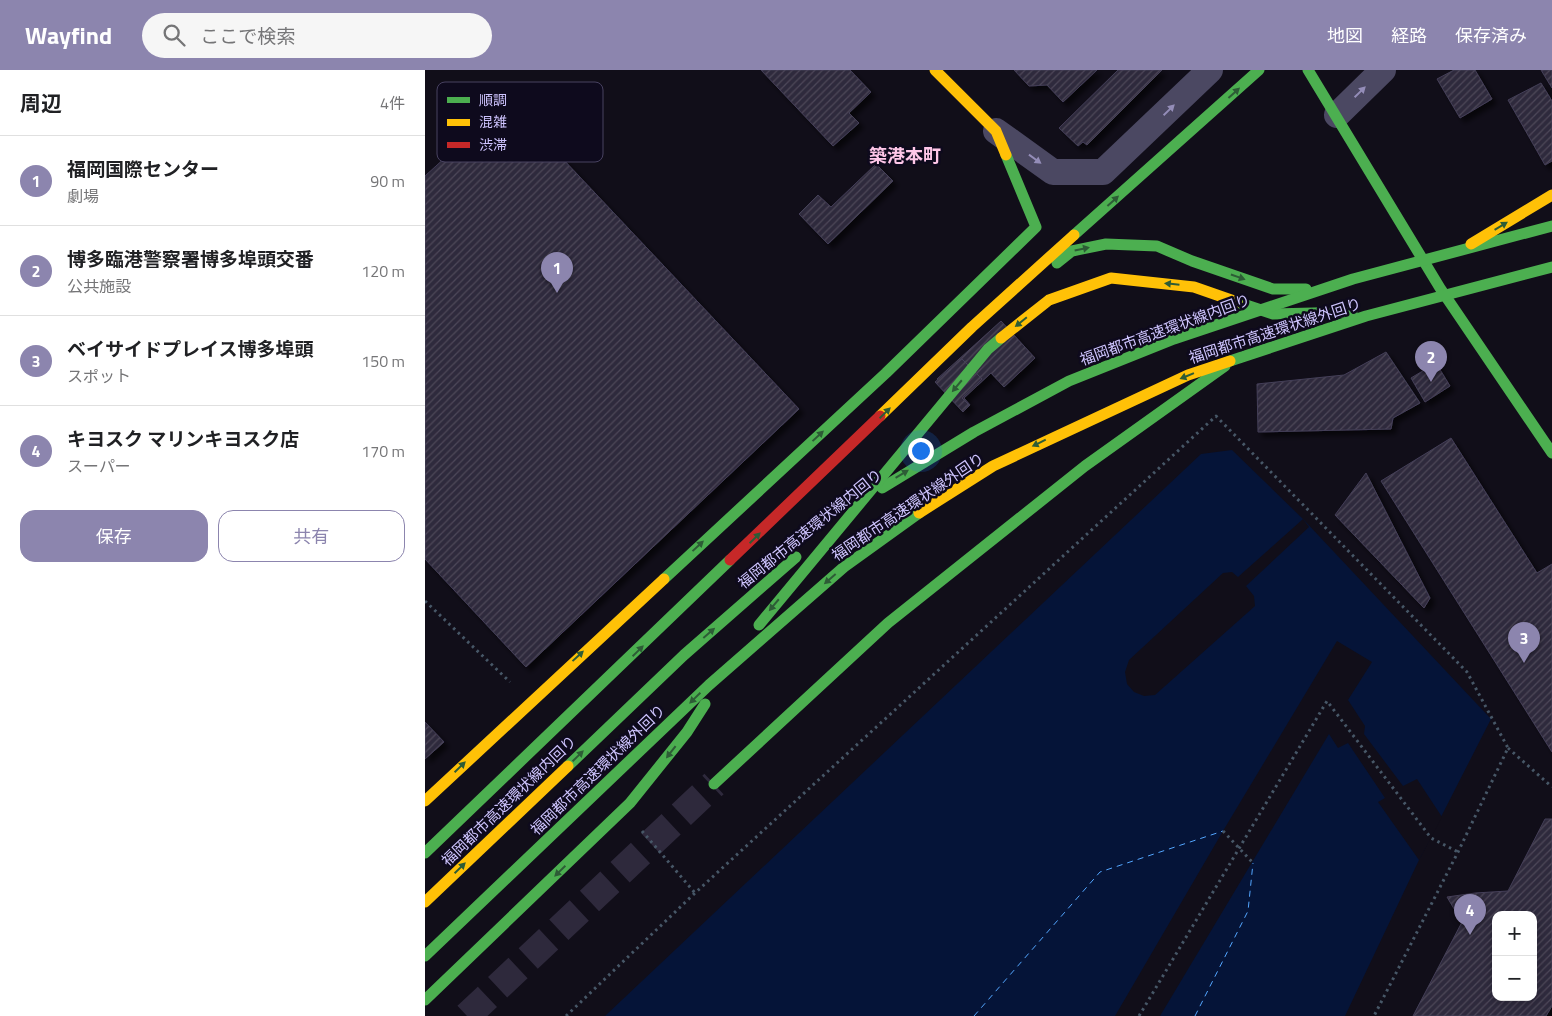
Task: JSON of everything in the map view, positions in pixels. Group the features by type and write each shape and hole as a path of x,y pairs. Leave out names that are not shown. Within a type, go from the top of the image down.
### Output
{"main road":[{"path":"425,801 529,701 946,318 1036,227 996,131 935,70"},
{"path":"425,853 972,327 1259,70"},
{"path":"1308,70 1440,288 1552,452"},
{"path":"972,327 1072,251 1106,244 1157,246 1193,261 1273,289 1344,288 1429,270 1552,195"},
{"name":"福岡都市高速環状線内回り","path":"425,902 684,655 823,533 895,479 974,432 1069,381 1174,338 1353,279 1552,226"},
{"path":"425,1000 630,804 687,732 765,615 988,349 1049,300 1111,278 1194,286 1273,314 1352,312 1552,259"},
{"name":"福岡都市高速環状線外回り","path":"425,956 709,685 844,567 918,514 993,466 1188,375 1366,316 1552,266"},
{"path":"714,784 888,623 1085,466 1218,370 1294,335 1440,288"}],"street":[{"path":"996,131 1053,172 1103,172 1211,70"},
{"path":"1337,115 1383,70"}],"path":[{"path":"566,1016 703,886 1215,416 1467,672 1508,748 1552,788"},
{"path":"425,600 529,701"},
{"path":"1139,1016 1327,701 1431,838 1458,852"},
{"path":"1374,1016 1458,852 1508,748"},
{"path":"1223,831 1253,862"}],"water":[{"path":"1232,450 1303,519 1491,719 1419,860 1345,1016 605,1016 1201,454"}],"pier":[{"path":"1303,519 1309,527 1246,586 1254,596 1255,606 1155,695 1144,696 1134,692 1127,684 1125,672 1129,660 1223,573 1232,572 1238,577"},
{"path":"1337,641 1372,662 1348,700 1365,726 1364,734 1403,786 1417,779 1442,817 1419,860 1378,802 1385,798 1348,743 1338,748 1329,734 1160,1016 1115,1016 1223,831"}],"building":[{"path":"761,70 850,70 871,92 849,113 859,123 833,146"},
{"path":"1014,70 1097,70 1063,102 1047,85 1029,86"},
{"path":"1118,70 1162,70 1087,145 1083,142 1078,146 1059,128"},
{"path":"1454,70 1475,70 1492,99 1460,118 1437,79"},
{"path":"1541,70 1552,70 1552,88"},
{"path":"1541,83 1552,101 1552,161 1545,165 1508,100"},
{"path":"440,162 566,162 799,409 526,667 425,559 425,176"},
{"path":"876,164 893,181 828,244 799,214 818,195 831,207"},
{"path":"1001,321 1035,358 1004,387 991,373 964,398 970,405 965,410 937,379"},
{"path":"1386,352 1420,403 1393,418 1391,429 1258,432 1257,384 1344,375"},
{"path":"962,359 982,379 962,398 969,405 963,412 935,382"},
{"path":"1436,363 1450,386 1425,402 1411,378"},
{"path":"1451,438 1537,573 1552,564 1552,752 1381,481"},
{"path":"1366,473 1430,598 1424,608 1335,515"},
{"path":"425,722 444,742 425,759"},
{"path":"1545,819 1552,819 1552,1006 1546,1016 1413,1016 1462,922 1447,897 1508,891"}],"ferry route":[{"path":"974,1016 1100,872 1223,831"},
{"path":"1195,1016 1248,911 1253,863"}],"tunnel":[{"path":"467,1016 714,784"}],"traffic: fast":[{"path":"1074,235 1259,70"},
{"path":"1308,70 1440,288 1552,453"},
{"path":"664,579 886,373 1036,227 1006,155"},
{"path":"882,488 974,432 1069,381 1174,339 1353,279 1552,226"},
{"path":"1057,263 1072,251 1106,244 1157,246 1192,261 1273,289 1306,289"},
{"path":"1230,361 1366,316 1552,267"},
{"path":"1237,302 1273,314 1352,312"},
{"path":"759,625 988,349 1001,338"},
{"path":"714,784 888,623 1085,466 1225,366"},
{"path":"425,956 709,685 844,567 919,513"},
{"path":"568,766 684,655 796,557"},
{"path":"425,853 730,560"},
{"path":"425,1000 630,803 687,732 705,704"}],"traffic: slow":[{"path":"935,70 996,131 1006,155"},
{"path":"1471,244 1552,195"},
{"path":"880,416 972,327 1074,235"},
{"path":"1001,338 1049,300 1111,278 1194,287 1237,302"},
{"path":"919,513 993,466 1188,375 1230,361"},
{"path":"425,801 664,579"},
{"path":"425,902 568,766"}],"traffic: jam":[{"path":"730,560 880,416"}],"place":[{"name":"福岡国際センター","path":"557,293"},
{"name":"博多臨港警察署博多埠頭交番","path":"1431,382"},
{"name":"ベイサイドプレイス博多埠頭","path":"1524,663"},
{"name":"キヨスク マリンキヨスク店","path":"1470,935"}],"district":[{"name":"築港本町","path":"905,156"}]}
